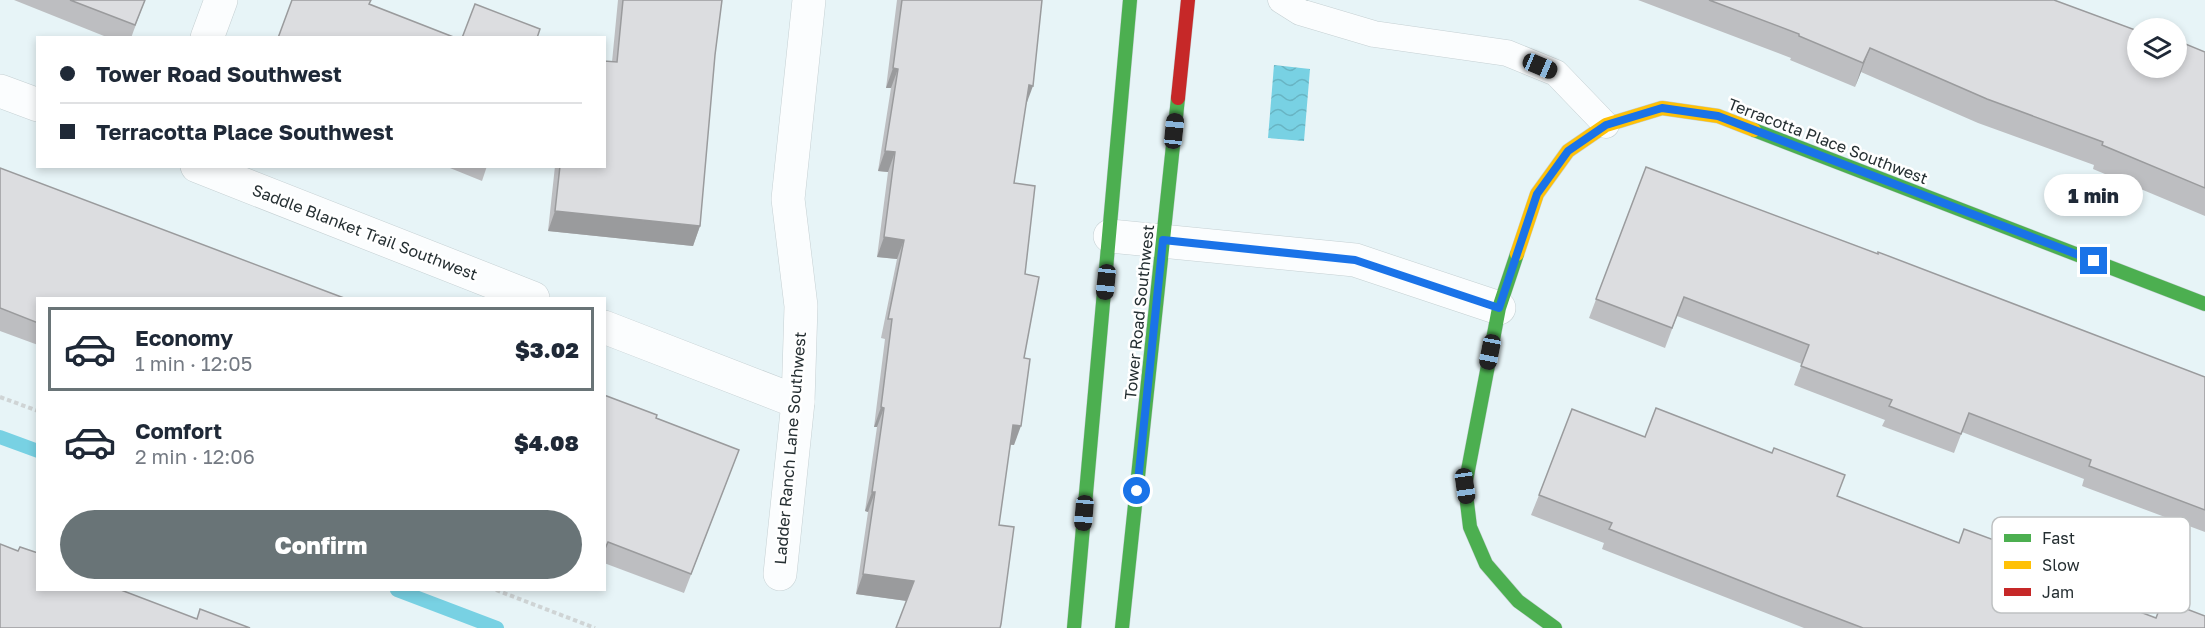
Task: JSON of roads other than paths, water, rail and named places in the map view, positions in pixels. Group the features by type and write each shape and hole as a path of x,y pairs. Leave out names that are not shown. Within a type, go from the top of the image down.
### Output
{"street":[{"path":"208,36 221,0"},
{"name":"Ladder Ranch Lane Southwest","path":"780,574 798,402 801,306 788,199 809,0"},
{"path":"1074,628 1130,0"},
{"name":"Tower Road Southwest","path":"1122,628 1188,0"},
{"path":"0,91 36,104"},
{"name":"Terracotta Place Southwest","path":"1555,628 1518,601 1486,564 1470,527 1465,486 1499,308 1537,194 1568,151 1606,125 1662,108 1718,116 2205,304"},
{"name":"Saddle Blanket Trail Southwest","path":"202,168 530,297"},
{"path":"1110,236 1355,260 1499,308"},
{"path":"606,328 798,402"}],"lane":[{"path":"1281,0 1300,12 1374,34 1507,53 1556,73 1606,125"}],"water":[{"path":"1274,65 1310,69 1304,141 1268,138"}],"waterway":[{"path":"0,437 36,450"},
{"path":"400,591 497,628"}]}
